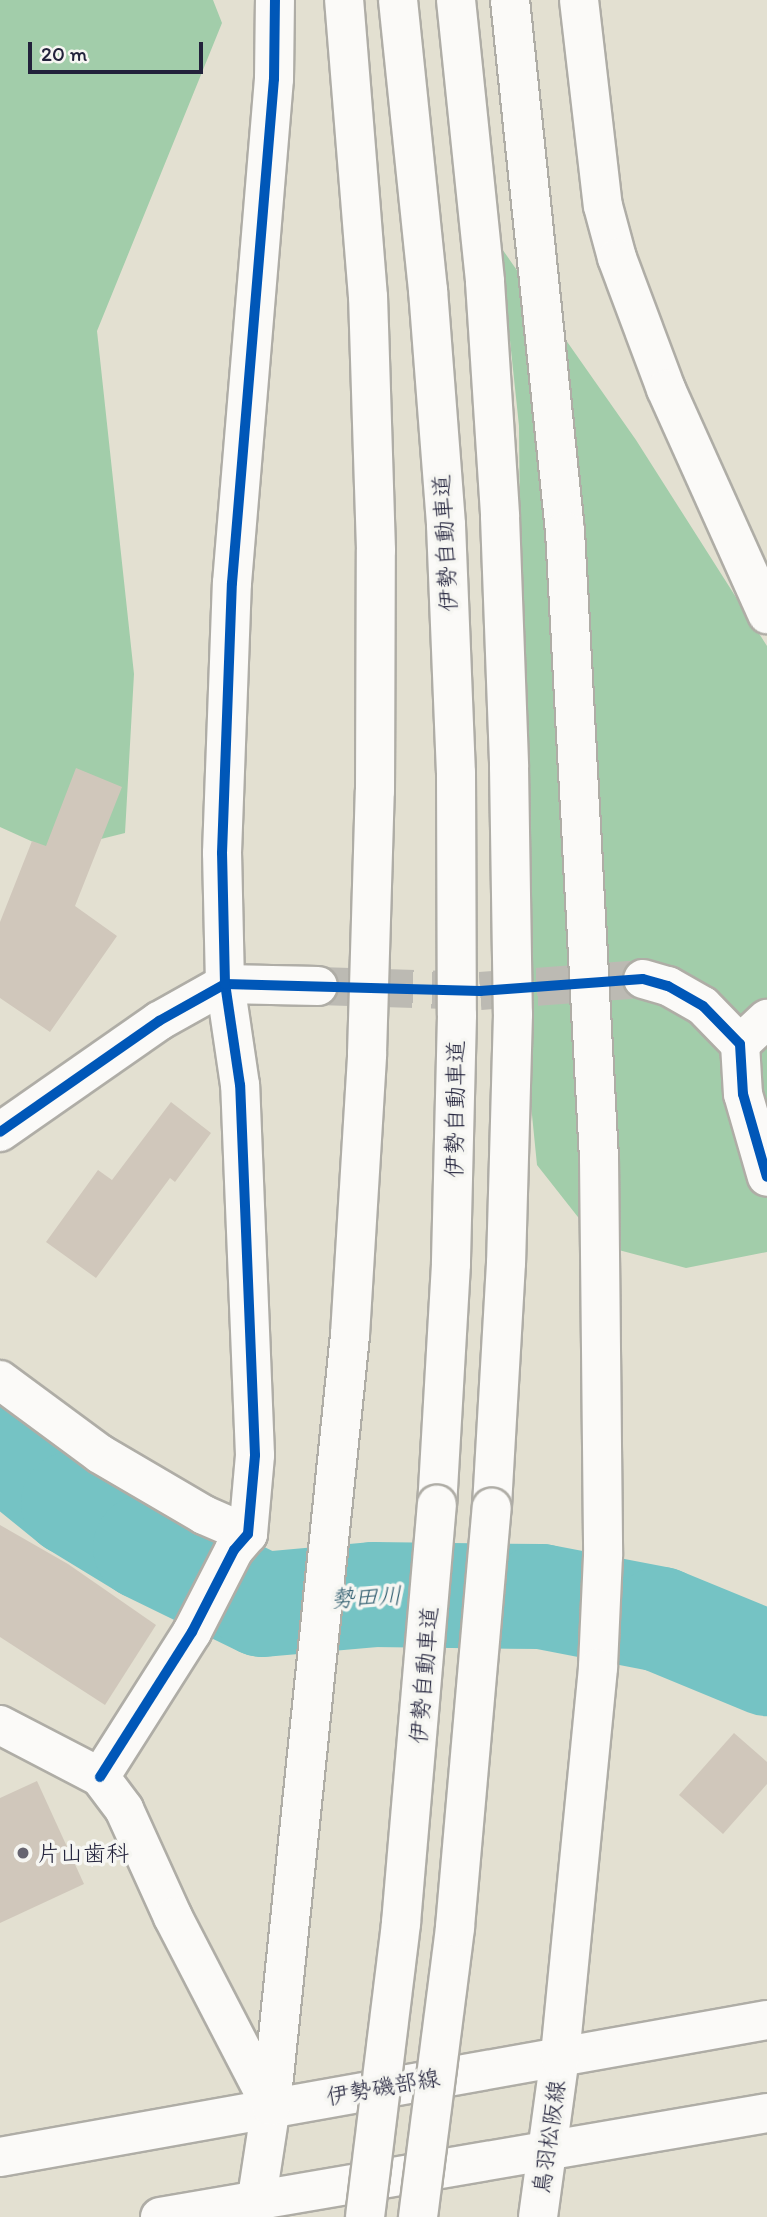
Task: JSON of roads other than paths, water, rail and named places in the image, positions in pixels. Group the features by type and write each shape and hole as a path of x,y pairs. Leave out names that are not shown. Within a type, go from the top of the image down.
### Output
{"main road":[{"path":"100,1777 192,1632 241,1542 256,1455 240,1085 225,984 222,853 232,583 274,79 275,0"},
{"path":"256,2209 271,2106 323,1620 350,1335 368,1054 375,791 376,550 368,297 344,0"},
{"name":"伊勢自動車道","path":"365,2217 401,1923 437,1505 451,1264 457,1015 456,773 446,525 429,304 398,0"},
{"path":"418,2217 455,1927 492,1507 506,1263 513,1014 500,517 485,282 456,0"},
{"name":"鳥羽松阪線","path":"510,0 565,531 599,1158 603,1556 598,1668 560,2057 538,2217"},
{"path":"579,0 603,206 617,258 666,389 767,614"},
{"path":"643,979 668,986 754,1031 743,1094 767,1177"},
{"path":"0,1132 159,1021 225,984 318,986"},
{"path":"0,1380 100,1454 204,1515 241,1542"},
{"path":"0,1725 100,1777 124,1809 173,1917 271,2106"},
{"name":"伊勢磯部線","path":"0,2157 271,2106 767,2020"},
{"path":"160,2217 256,2209 549,2151 767,2113"}],"waterway":[{"name":"勢田川","path":"0,1444 73,1503 145,1547 262,1604 373,1594 541,1596 660,1619 767,1663"}],"tunnel":[{"path":"318,986 480,991 643,979"}],"place":[{"name":"片山歯科","path":"23,1853"}]}
